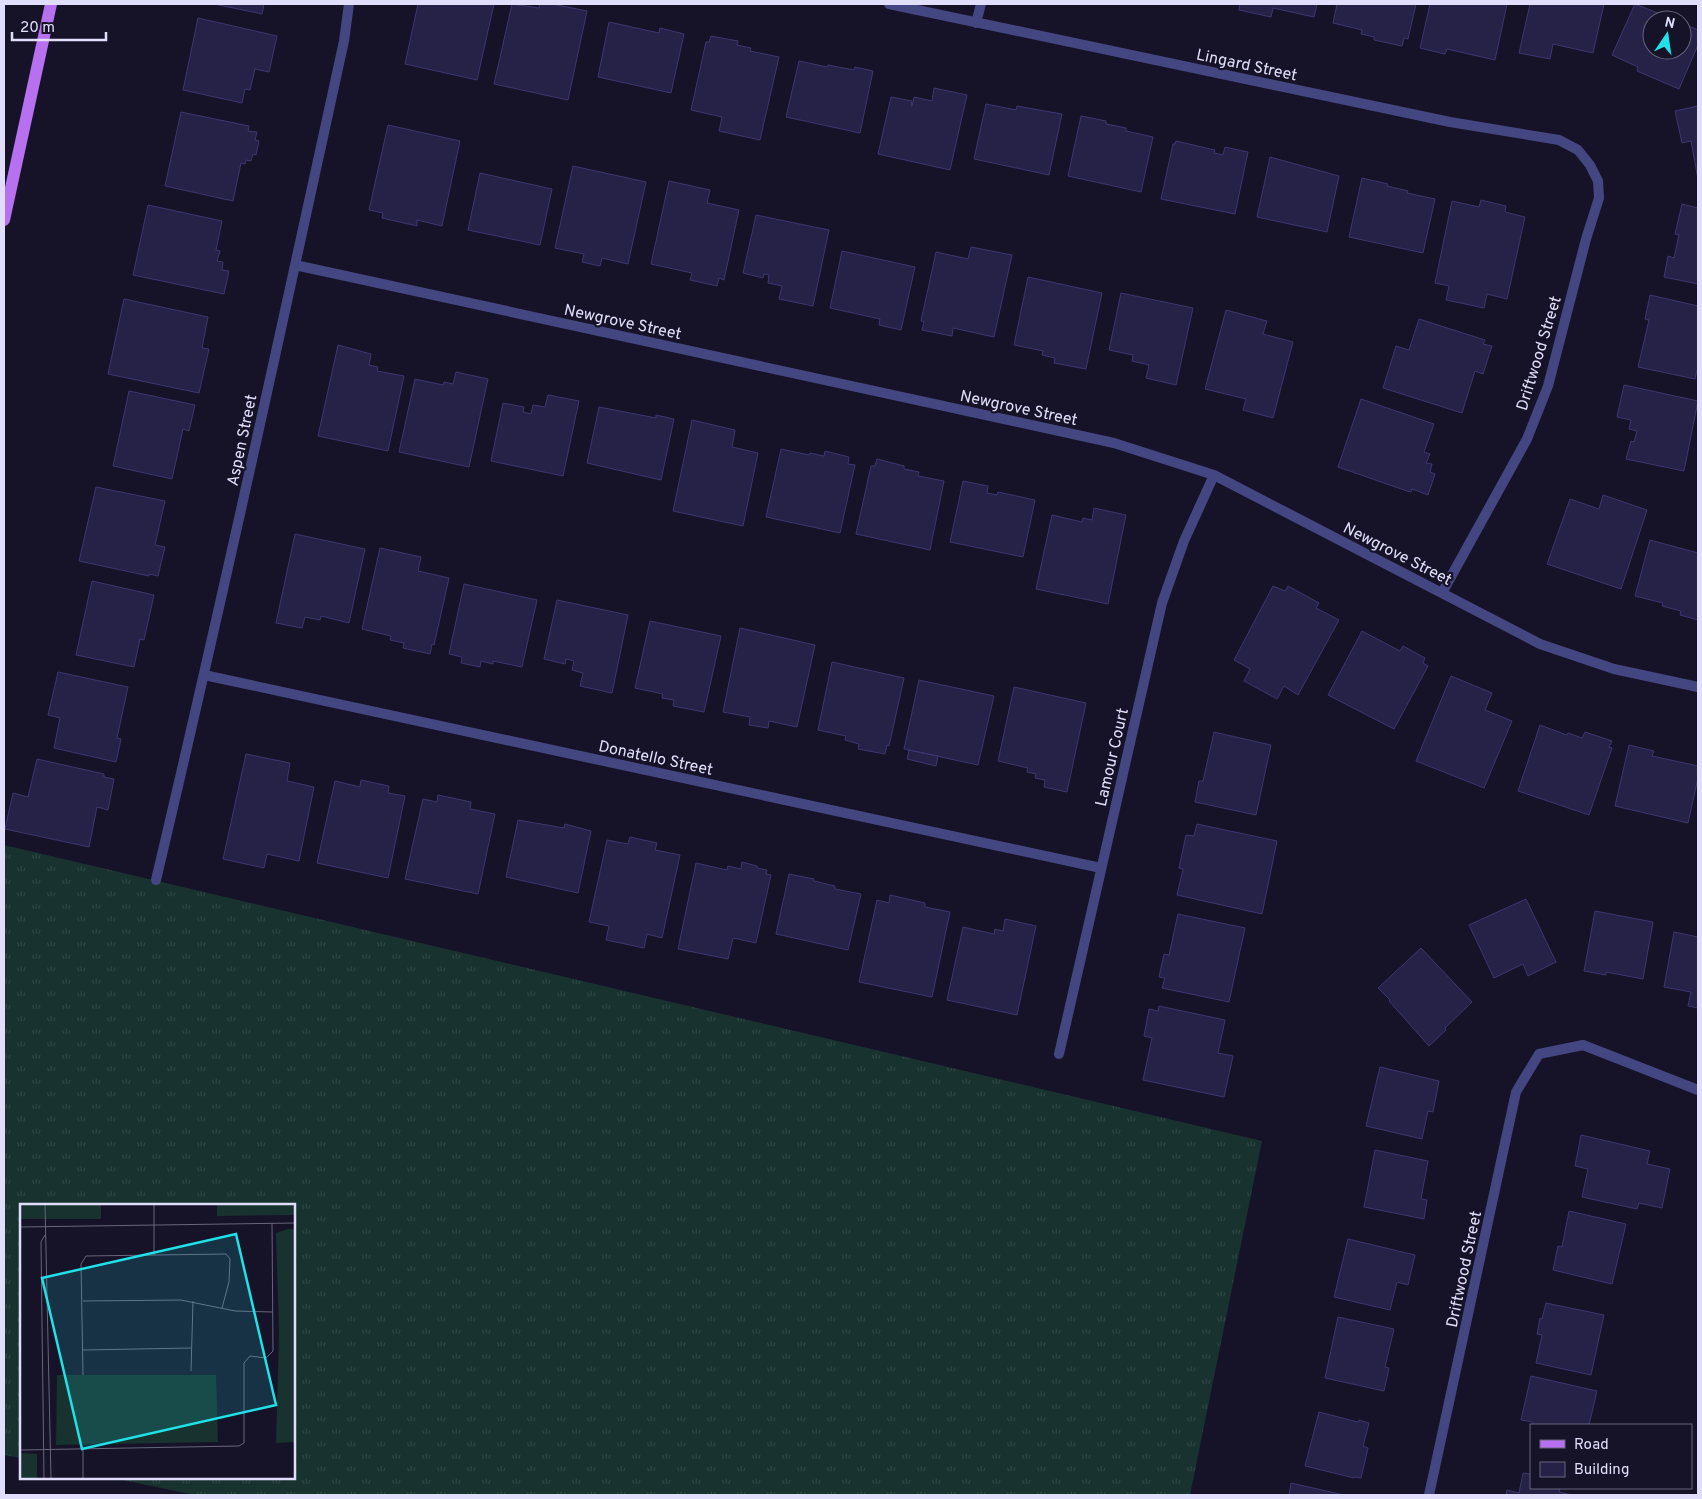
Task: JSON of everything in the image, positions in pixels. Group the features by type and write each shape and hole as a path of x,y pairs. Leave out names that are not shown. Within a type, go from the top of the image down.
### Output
{"main road":[{"path":"4,220 50,4"}],"street":[{"name":"Aspen Street","path":"156,880 204,676 295,265 344,41 349,4"},
{"name":"Lingard Street","path":"889,4 1450,122 1559,140 1578,150 1590,165"},
{"path":"976,22 981,4"},
{"name":"Driftwood Street","path":"1442,593 1527,439 1548,386 1586,239 1599,198 1598,181 1590,165"},
{"name":"Newgrove Street","path":"295,265 1114,443 1214,474 1540,644 1614,669 1698,687"},
{"name":"Lamour Court","path":"1060,1054 1100,868 1162,603 1184,541 1214,474"},
{"name":"Donatello Street","path":"204,676 1100,868"},
{"name":"Driftwood Street","path":"1429,1495 1516,1092 1539,1054 1583,1044 1698,1090"}],"green space":[{"path":"4,845 1262,1141 1190,1495 195,1495 118,1479 295,1479 295,1204 20,1204 20,1458 4,1455"}],"building":[{"path":"214,4 264,4 262,14"},
{"path":"418,4 494,4 477,80 405,64"},
{"path":"512,4 539,8 540,4 552,4 587,11 568,100 494,84"},
{"path":"1240,4 1317,4 1314,17 1273,8 1271,17 1239,10"},
{"path":"1337,4 1416,4 1408,39 1404,38 1402,46 1374,40 1374,37 1361,34 1362,30 1333,23"},
{"path":"1430,4 1507,4 1495,60 1447,49 1445,54 1420,48"},
{"path":"1530,4 1604,4 1593,53 1553,44 1550,59 1519,53"},
{"path":"1635,4 1650,10 1642,10 1642,60 1692,60 1679,89 1637,71 1638,67 1612,55"},
{"path":"198,18 277,36 269,72 255,69 250,90 245,89 242,103 183,90"},
{"path":"609,22 659,33 660,28 684,34 671,93 598,77"},
{"path":"1692,27 1698,30 1698,45 1692,59"},
{"path":"711,36 738,41 737,45 751,48 750,51 779,57 760,140 719,131 722,117 691,110 706,42 709,42"},
{"path":"799,61 827,67 828,65 854,70 855,67 873,71 860,133 786,117"},
{"path":"934,88 967,95 950,170 878,154 891,97 912,101 912,106 914,97 932,101"},
{"path":"986,104 1016,110 1017,106 1062,114 1049,175 974,159"},
{"path":"1698,106 1698,179 1691,141 1682,143 1675,111"},
{"path":"181,112 249,126 248,131 257,132 255,140 259,141 256,155 253,154 251,161 246,160 245,164 241,163 233,201 165,186"},
{"path":"1081,116 1106,121 1106,124 1126,128 1126,131 1153,137 1141,192 1068,176"},
{"path":"388,125 460,141 442,226 417,220 417,226 382,218 383,213 369,210"},
{"path":"1176,141 1215,150 1214,153 1223,155 1225,147 1248,152 1235,214 1161,199 1173,144"},
{"path":"1270,157 1339,176 1327,232 1257,217"},
{"path":"573,166 646,182 628,264 602,258 600,266 582,262 584,254 555,248"},
{"path":"480,173 552,189 540,245 468,230"},
{"path":"1362,178 1388,184 1387,186 1408,191 1407,193 1435,199 1423,253 1349,237"},
{"path":"669,181 710,190 707,203 739,210 724,280 719,278 717,286 690,280 692,273 651,264"},
{"path":"1481,200 1506,206 1505,212 1525,217 1507,299 1487,294 1484,308 1446,300 1449,286 1435,283 1452,201 1479,207"},
{"path":"1682,204 1698,208 1698,284 1664,277 1668,256 1674,258 1679,235 1675,234"},
{"path":"148,205 222,221 216,250 220,251 217,261 223,262 222,270 229,271 224,294 133,275"},
{"path":"756,215 829,230 813,306 779,299 782,286 768,283 769,275 764,274 763,278 743,273"},
{"path":"971,247 1012,255 994,337 953,328 952,336 922,330 924,322 921,321 936,252 968,259"},
{"path":"842,251 915,267 901,330 879,325 880,319 830,308"},
{"path":"1028,277 1102,293 1086,369 1054,363 1055,358 1042,355 1043,351 1014,345"},
{"path":"1121,293 1193,308 1176,385 1146,378 1149,365 1132,361 1133,355 1109,350"},
{"path":"1650,295 1698,306 1698,365 1695,379 1638,367 1649,320 1645,319"},
{"path":"124,299 208,317 202,348 209,349 199,393 108,374"},
{"path":"1226,310 1267,321 1263,334 1293,342 1273,418 1243,410 1246,399 1205,389"},
{"path":"1419,319 1485,340 1483,344 1492,346 1483,374 1475,371 1462,413 1383,388 1396,346 1409,350"},
{"path":"338,345 371,354 369,365 378,367 377,371 404,376 388,451 318,436"},
{"path":"456,372 488,379 469,467 399,452 415,379 443,385 444,382 453,384"},
{"path":"1624,385 1698,401 1684,471 1626,459 1631,441 1634,442 1637,431 1629,429 1631,420 1617,417"},
{"path":"129,391 195,405 189,431 183,429 172,479 113,466"},
{"path":"548,395 579,401 563,476 491,461 503,403 524,407 523,412 531,414 533,405 545,407"},
{"path":"1361,399 1434,424 1424,452 1430,454 1426,463 1432,464 1430,472 1435,474 1428,495 1412,489 1411,492 1407,491 1338,467"},
{"path":"599,407 656,418 656,415 674,419 661,480 587,463"},
{"path":"692,420 735,430 732,447 758,453 743,526 673,511"},
{"path":"781,449 824,456 825,451 849,457 848,464 855,465 840,533 766,517"},
{"path":"877,459 904,466 904,469 919,472 918,476 944,481 930,550 856,534 871,466 875,466"},
{"path":"963,481 988,486 987,493 997,495 998,492 1035,500 1023,557 950,542"},
{"path":"96,487 165,501 155,545 165,547 158,576 149,574 149,576 79,561"},
{"path":"1603,495 1647,510 1621,589 1547,564 1570,499 1599,509"},
{"path":"1094,508 1126,515 1108,604 1036,589 1052,515 1082,522 1083,518 1092,520"},
{"path":"295,534 365,549 349,623 321,616 320,620 305,617 302,628 276,623"},
{"path":"1650,540 1698,553 1698,620 1680,615 1681,611 1662,606 1663,603 1635,596"},
{"path":"380,548 421,557 418,571 449,578 434,645 432,644 430,654 403,648 404,643 390,640 391,636 362,629"},
{"path":"92,581 154,595 144,640 140,639 134,667 76,655"},
{"path":"464,584 537,600 522,667 493,661 493,664 481,661 480,667 461,663 462,657 449,654"},
{"path":"1273,586 1285,591 1288,586 1319,603 1316,608 1339,620 1298,695 1284,686 1277,699 1244,681 1250,669 1234,660"},
{"path":"557,600 628,615 612,693 580,686 583,673 572,670 574,661 566,659 565,664 544,659"},
{"path":"650,621 721,636 704,712 673,706 674,700 662,698 663,694 635,688"},
{"path":"740,628 815,645 797,727 769,721 768,728 749,725 750,717 723,712"},
{"path":"1362,631 1400,651 1403,646 1425,658 1423,663 1428,666 1394,729 1328,695"},
{"path":"832,662 904,678 889,746 887,745 885,754 858,749 859,744 845,740 846,736 818,730"},
{"path":"58,672 128,687 117,738 121,739 116,762 54,748 60,718 48,715"},
{"path":"1451,676 1492,693 1485,710 1512,721 1484,788 1416,761"},
{"path":"919,680 994,696 978,765 904,749"},
{"path":"1014,687 1086,703 1067,792 1044,787 1045,780 1035,778 1036,774 1027,772 1028,768 998,761"},
{"path":"1540,725 1567,735 1568,733 1582,738 1585,732 1612,741 1609,747 1612,748 1589,815 1518,791"},
{"path":"1214,732 1271,745 1256,815 1195,802 1199,781 1203,781"},
{"path":"1629,745 1654,751 1652,756 1698,766 1698,778 1688,823 1615,806"},
{"path":"909,750 938,756 936,766 907,759"},
{"path":"246,754 290,763 287,781 314,787 299,861 267,854 264,868 223,859"},
{"path":"37,759 104,774 104,777 114,779 108,810 97,807 89,847 5,829 13,793 28,797"},
{"path":"361,780 389,786 388,793 405,796 388,878 317,863 335,781 360,787"},
{"path":"438,795 471,802 470,809 495,814 478,894 405,879 423,799 437,802"},
{"path":"518,820 564,828 565,824 591,831 578,893 506,877"},
{"path":"1197,824 1277,841 1262,914 1177,895 1183,869 1179,868 1186,835 1194,836"},
{"path":"630,837 657,843 655,850 680,855 662,938 647,934 644,948 606,940 609,926 589,922 607,840 628,844"},
{"path":"742,862 767,870 766,874 771,875 756,943 733,938 728,959 678,949 696,863 727,870 728,866 741,869"},
{"path":"789,874 814,879 814,881 835,886 835,889 861,894 848,950 776,934"},
{"path":"890,895 925,903 925,907 950,912 932,997 859,982 877,900 889,903"},
{"path":"1526,899 1556,962 1528,976 1523,964 1494,978 1469,925"},
{"path":"1595,911 1653,922 1643,979 1606,972 1606,975 1584,971"},
{"path":"1178,914 1245,928 1229,1002 1162,988 1165,978 1159,977 1164,954 1169,955"},
{"path":"1005,919 1036,926 1017,1015 947,1000 963,927 994,934 995,929 1003,931"},
{"path":"1674,932 1698,937 1698,1008 1688,1006 1691,992 1664,987"},
{"path":"1421,948 1472,1002 1429,1046 1378,988"},
{"path":"1159,1006 1225,1020 1218,1053 1233,1056 1224,1097 1143,1080 1152,1038 1144,1036 1149,1009 1158,1011"},
{"path":"1380,1067 1439,1081 1433,1112 1428,1111 1422,1139 1366,1126"},
{"path":"1581,1135 1650,1151 1647,1164 1670,1169 1662,1208 1639,1203 1637,1209 1582,1197 1588,1169 1575,1166"},
{"path":"1375,1150 1428,1161 1421,1199 1427,1200 1424,1219 1364,1207"},
{"path":"1569,1211 1626,1224 1612,1284 1553,1270 1558,1246 1562,1247"},
{"path":"1348,1239 1415,1255 1408,1285 1397,1282 1390,1310 1334,1297"},
{"path":"1546,1303 1604,1315 1591,1375 1536,1363 1542,1335 1537,1334 1540,1318 1542,1319"},
{"path":"1338,1317 1394,1329 1385,1367 1389,1368 1384,1391 1325,1378"},
{"path":"1531,1376 1597,1391 1589,1424 1532,1424 1533,1422 1521,1420"},
{"path":"1319,1412 1369,1423 1363,1446 1368,1448 1361,1478 1305,1466"},
{"path":"1523,1473 1530,1474 1530,1489 1560,1489 1559,1492 1572,1495 1506,1495 1507,1490 1519,1493"},
{"path":"1291,1483 1344,1495 1289,1495"}]}
